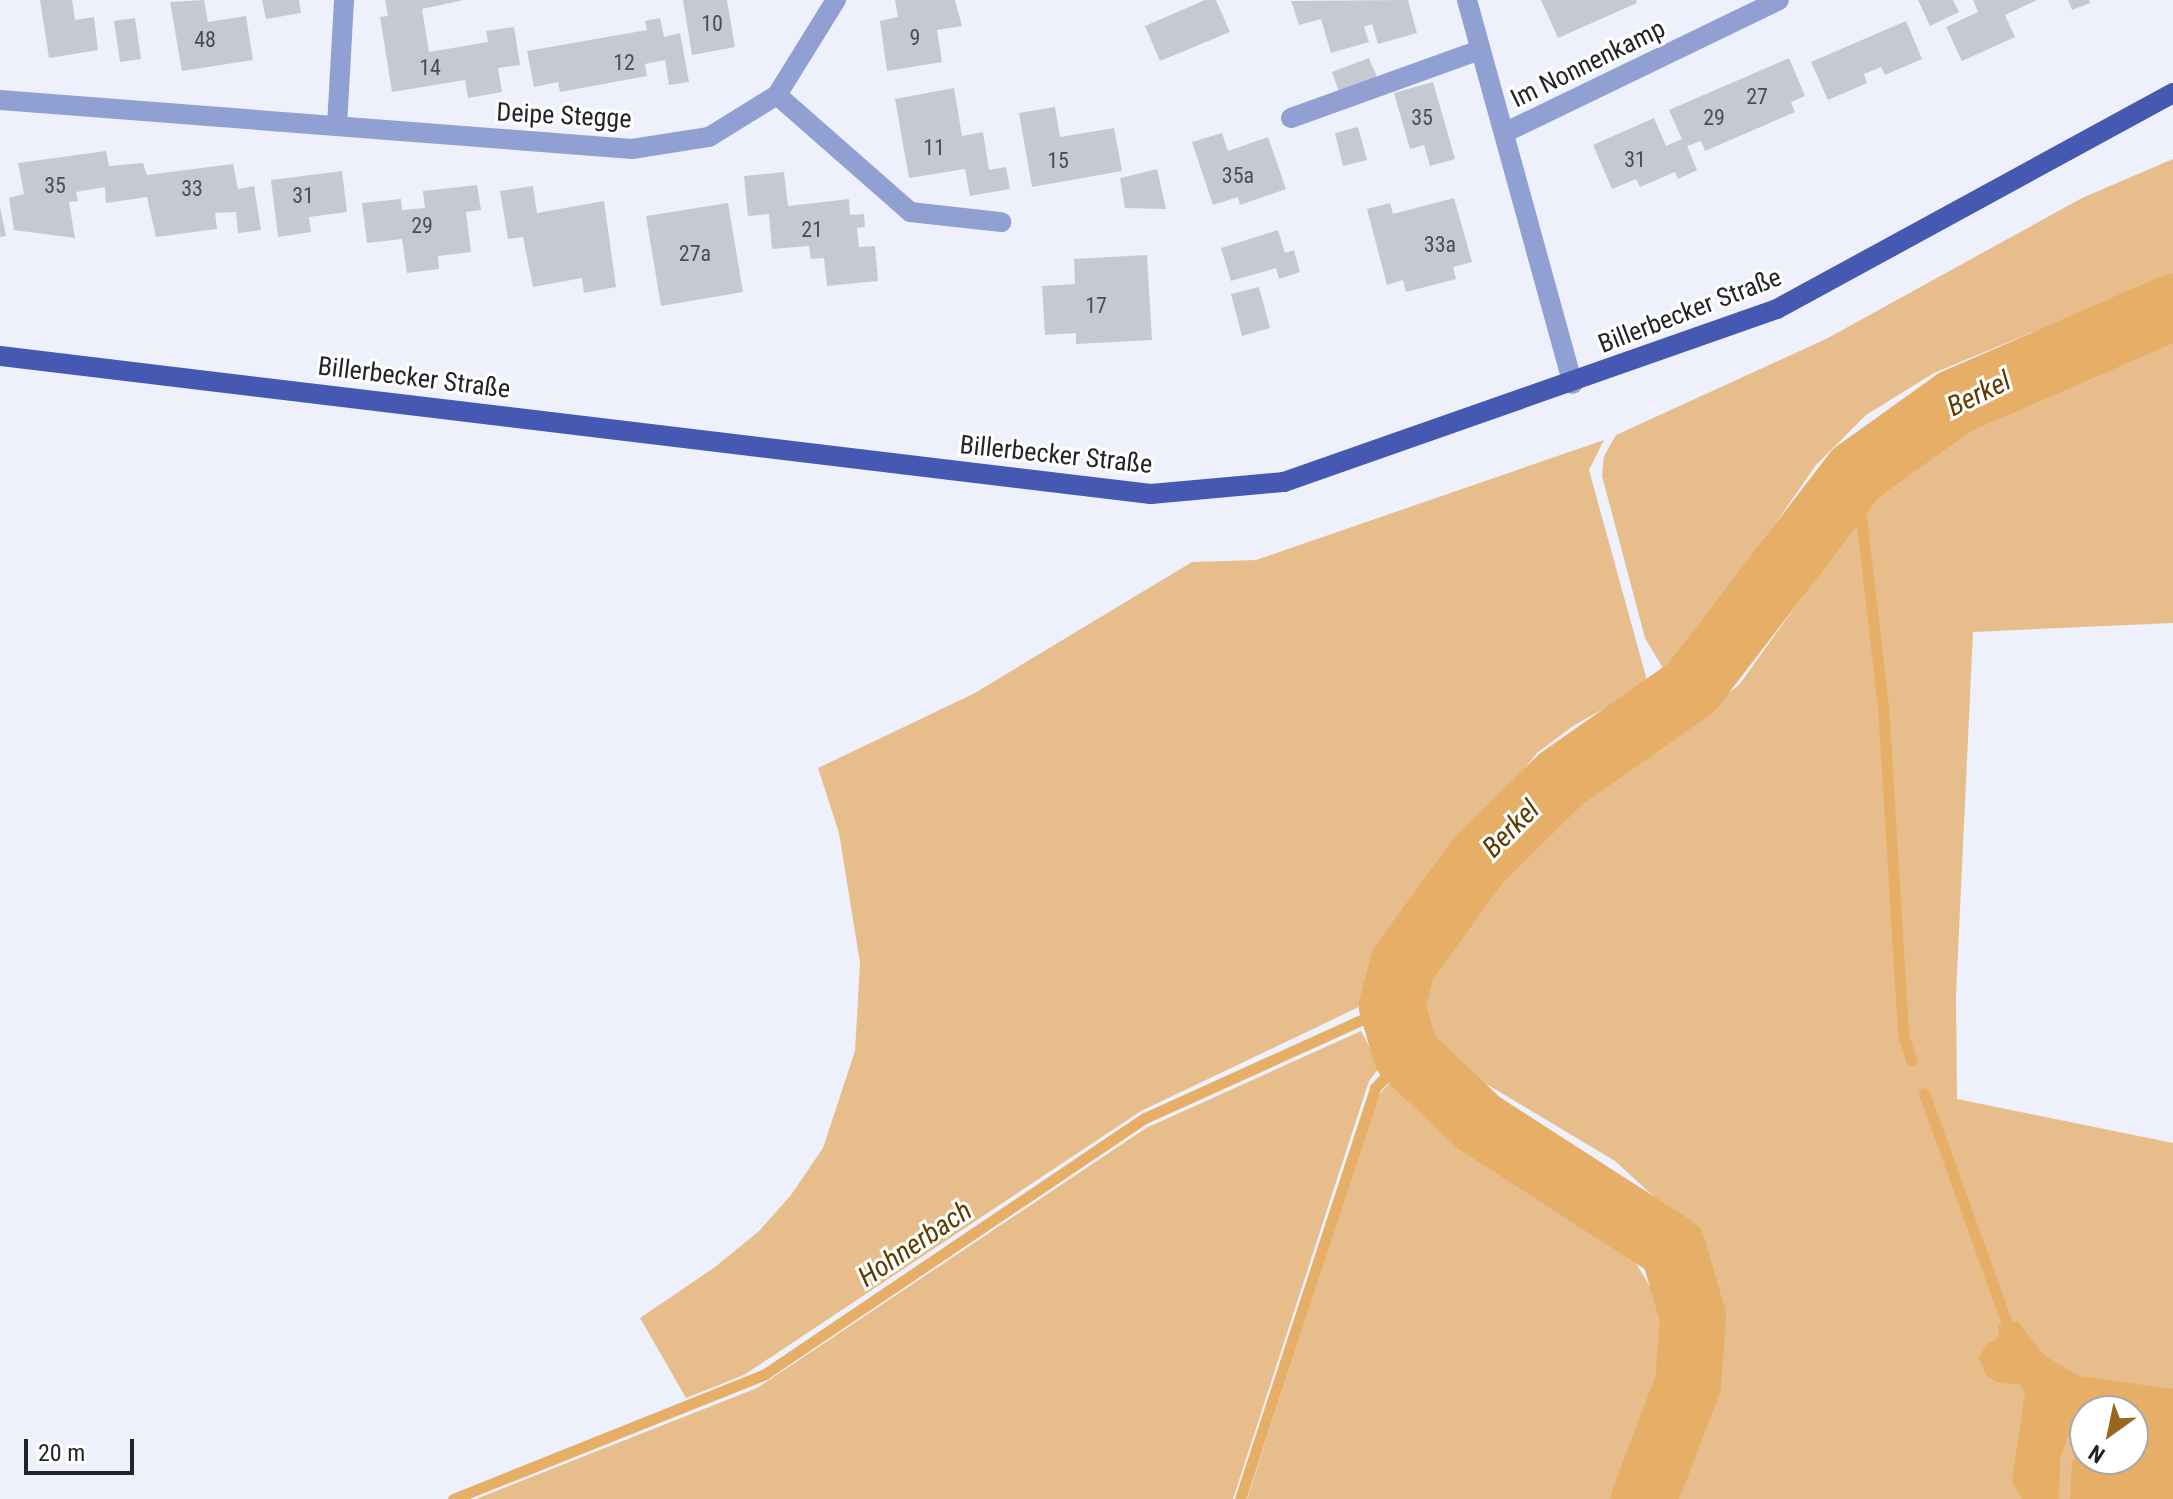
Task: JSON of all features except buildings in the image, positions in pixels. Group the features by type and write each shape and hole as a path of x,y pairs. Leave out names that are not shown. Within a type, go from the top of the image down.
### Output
{"main road":[{"name":"Billerbecker Straße","path":"0,356 1151,494 1284,482 1573,384 1777,309 2173,93"}],"street":[{"path":"337,126 344,0"},
{"name":"Deipe Stegge","path":"0,100 632,149 709,137 777,95 836,0"},
{"name":"Im Nonnenkamp","path":"1467,0 1506,132 1573,384"},
{"name":"Im Nonnenkamp","path":"1506,132 1779,0"},
{"path":"1291,118 1480,50"},
{"path":"777,95 910,212 1001,222"}],"shaded area":[{"path":"2173,159 2173,274 1934,373 1866,415 1816,465 1708,621 1664,670 1645,638 1602,476 1604,456 1616,435 1826,339 2082,198"},
{"path":"2173,337 2173,623 1973,632 1956,995 1957,1099 2173,1143 2173,1499 1679,1499 1716,1396 1723,1320 1711,1265 1698,1237 1615,1161 1458,1067 1431,1041 1417,1013 1423,976 1550,826 1629,755 1689,723 1739,685 1881,487 1932,445 1968,426"},
{"path":"1604,440 1589,470 1648,684 1573,726 1537,753 1420,901 1387,951 1363,1005 1141,1111 744,1375 686,1398 640,1318 715,1267 759,1231 791,1195 823,1148 855,1051 860,963 839,833 818,768 973,694 1192,562 1256,560"},
{"path":"1361,1031 1380,1067 1369,1081 1233,1499 476,1499 757,1388 1146,1128"},
{"path":"1389,1083 1594,1221 1630,1253 1658,1300 1662,1348 1654,1395 1613,1499 1247,1499 1378,1096"},
{"path":"2017,1321 2045,1356 2079,1376 2173,1389 2173,1499 2070,1499 2071,1475 2149,1475 2149,1395 2069,1395 2069,1433 2060,1458 2059,1499 2022,1499 2012,1481 2025,1393 2021,1385 1996,1382 1986,1375 1979,1357 1986,1345 1999,1337 1998,1325"}],"waterway":[{"name":"Berkel","path":"1644,1499 1688,1384 1693,1317 1673,1248 1479,1123 1406,1054 1392,1006 1403,964 1477,862 1561,779 1691,688 1856,473 1955,402 2173,307"},
{"path":"1856,473 1883,705 1903,1034 1911,1061"},
{"name":"Hohnerbach","path":"453,1499 765,1374 1145,1118 1392,1006"},
{"path":"1240,1499 1375,1088 1406,1054"},
{"path":"1924,1093 2007,1323"}]}
